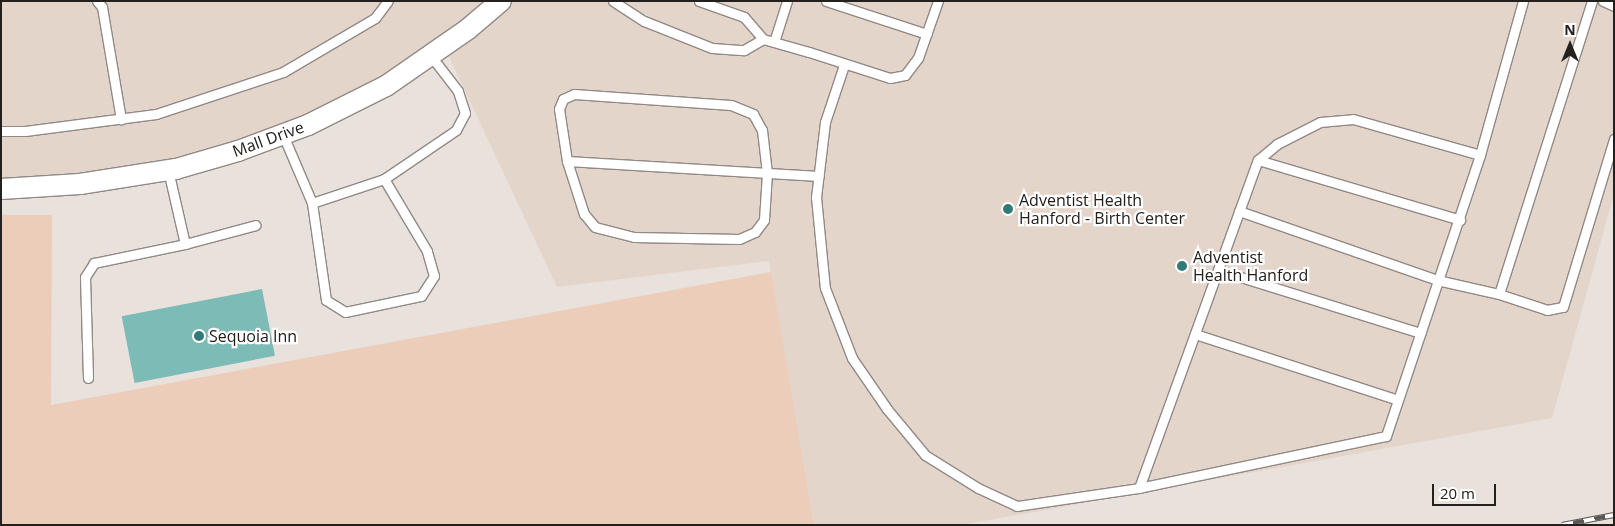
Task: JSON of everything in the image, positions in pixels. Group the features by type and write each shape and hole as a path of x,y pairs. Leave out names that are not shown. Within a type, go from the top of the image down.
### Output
{"street":[{"name":"Mall Drive","path":"1,189 80,184 168,170 238,151 283,135 372,94 468,30 500,1"}],"lane":[{"path":"1,130 25,131 156,114 283,72 375,18 388,1"},
{"path":"613,1 644,21 712,48 744,50 763,39"},
{"path":"699,1 744,17 763,39 890,78 905,75 918,58 938,1"},
{"path":"774,42 787,1"},
{"path":"826,1 926,34"},
{"path":"844,65 825,122 816,197 825,288 852,358 887,409 925,455 978,488 1017,506 1139,488 1386,436 1460,220 1480,156 1523,1"},
{"path":"1499,294 1592,1"},
{"path":"1603,1 1614,6"},
{"path":"102,3 121,118"},
{"path":"312,203 384,179 456,130 465,113 458,91 431,56"},
{"path":"574,94 731,105 753,114 762,130 767,173 764,220 754,232 739,239 634,237 595,227 584,214 567,161 559,109 562,99 574,94"},
{"path":"1139,488 1258,160 1277,144 1320,122 1354,119 1480,156"},
{"path":"283,135 312,203 326,300 345,312 421,296 434,276 427,250 384,179"},
{"path":"1239,212 1438,280 1499,294 1546,310 1563,307 1614,139"},
{"path":"1258,160 1460,220"},
{"path":"567,161 819,176"},
{"path":"168,170 185,244"},
{"path":"88,378 85,276 94,263 185,244 256,225"},
{"path":"1218,270 1420,333"},
{"path":"1195,334 1398,400"}],"shaded area":[{"name":"Adventist Health Hanford","path":"1,1 1614,1 1614,194 1552,418 962,525 814,525 769,261 557,287 444,46 238,151 1,189"},
{"path":"1,215 52,215 51,405 771,272 814,525 1,525"}],"building":[{"name":"Sequoia Inn","path":"262,289 275,356 135,383 122,316"}],"railway":[{"path":"1562,525 1614,515"}],"place":[{"name":"Adventist Health Hanford - Birth Center","path":"1008,209"},
{"name":"Adventist Health Hanford","path":"1182,266"},
{"name":"Sequoia Inn","path":"199,336"}]}
